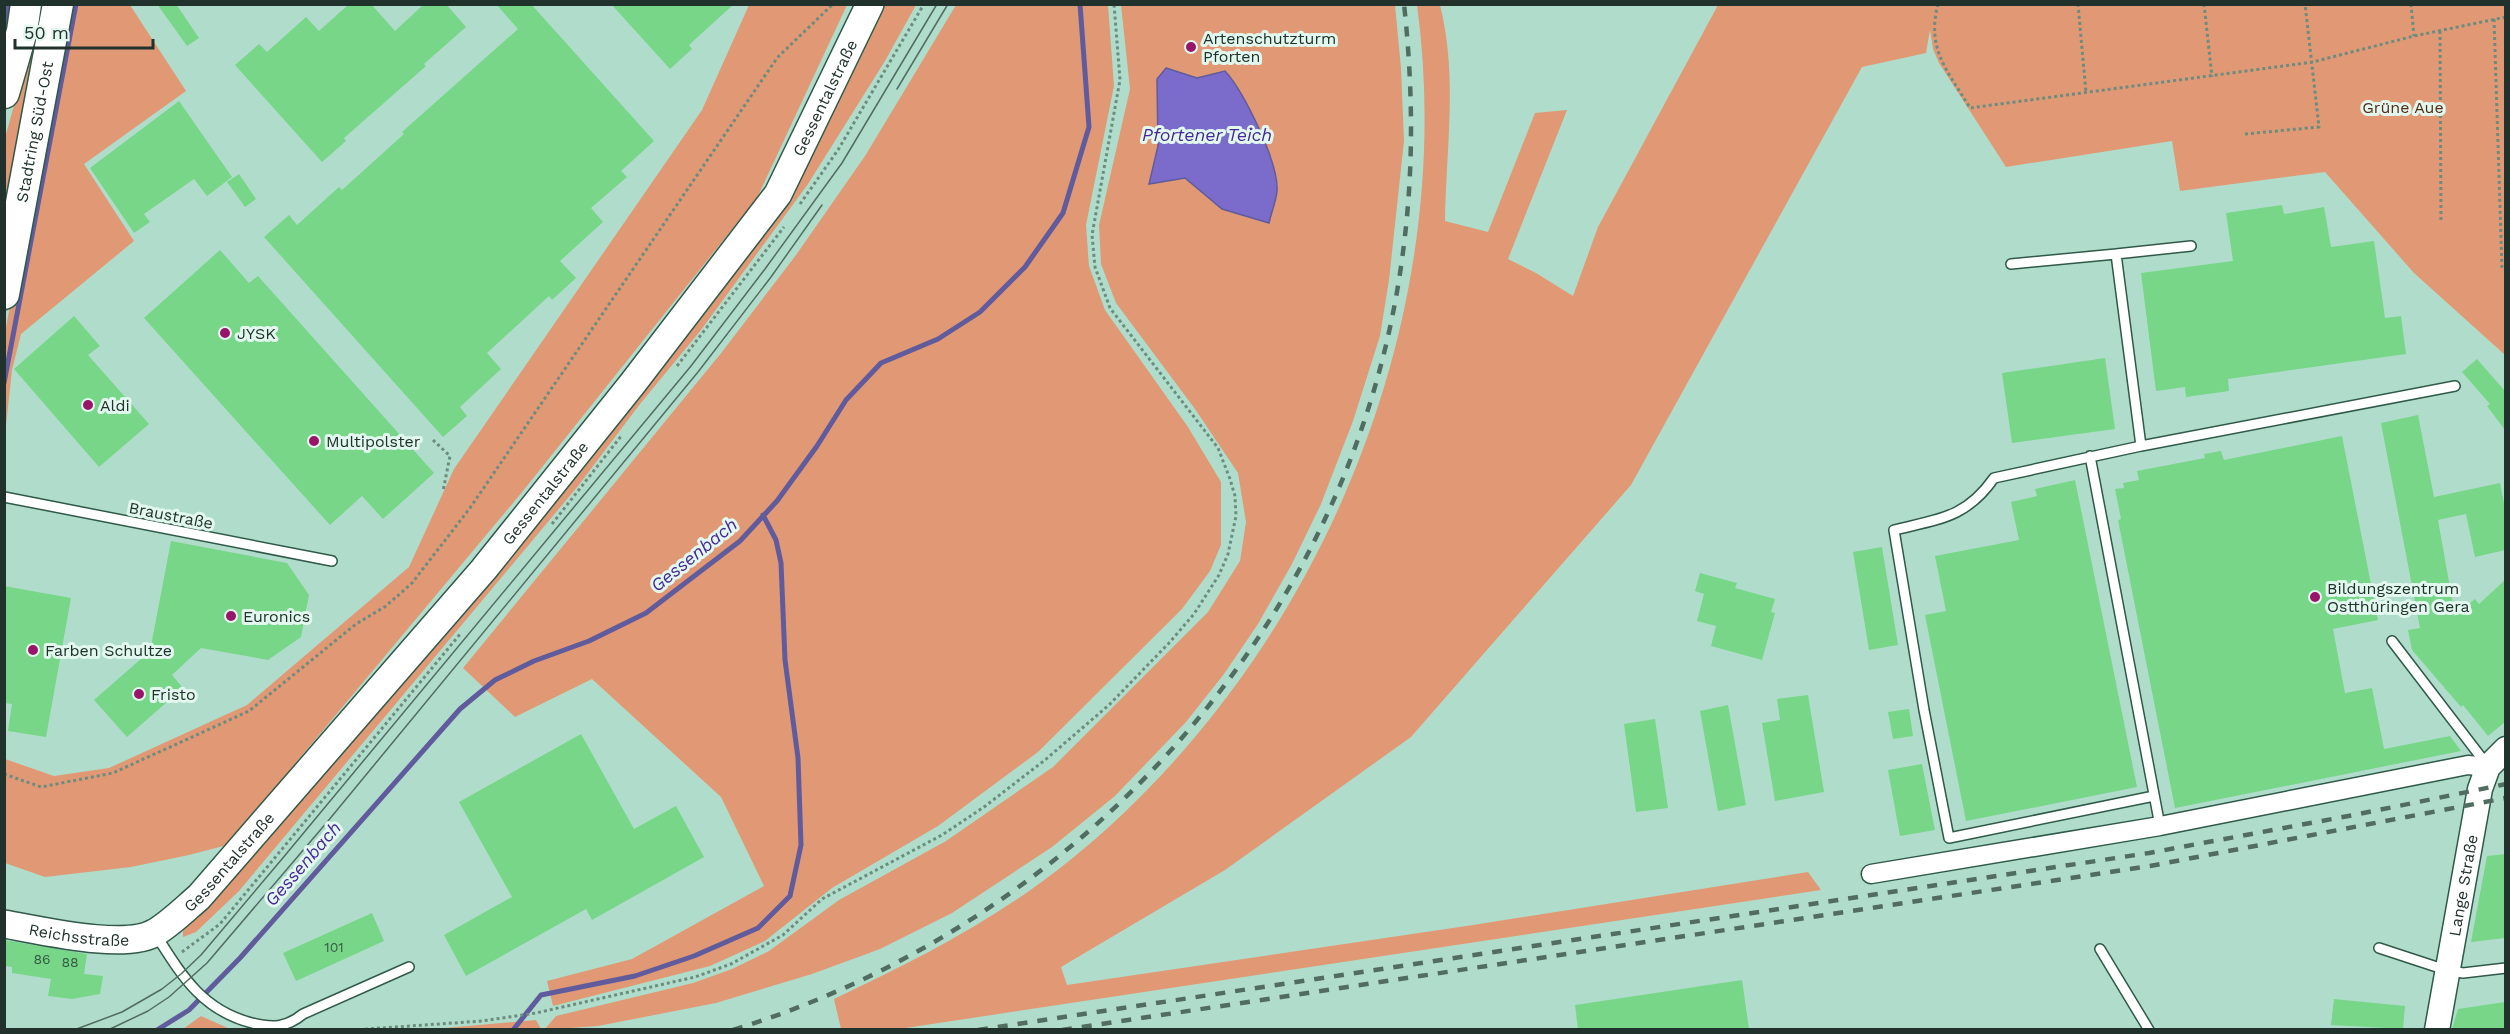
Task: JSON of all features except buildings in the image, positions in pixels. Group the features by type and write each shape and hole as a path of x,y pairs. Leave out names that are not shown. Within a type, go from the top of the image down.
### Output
{"main road":[{"name":"Stadtring Süd-Ost","path":"4,93 22,31 26,4"},
{"name":"Stadtring Süd-Ost","path":"4,294 58,4"},
{"name":"Gessentalstraße","path":"154,933 199,897 484,569 633,383 778,194 870,4"},
{"name":"Reichsstraße","path":"4,924 94,938 127,939 154,933"}],"street":[{"name":"Lange Straße","path":"2437,1029 2477,804 2488,767 2505,749"},
{"path":"1871,874 2160,826 2468,765 2488,767"}],"lane":[{"path":"2011,264 2191,246"},
{"path":"2116,255 2141,446"},
{"path":"2154,796 1949,838 1924,710 1894,530 1949,516 1967,507 1982,495 1994,478 2090,456 2455,386"},
{"path":"2090,456 2160,826"},
{"name":"Braustraße","path":"4,497 332,561"},
{"path":"2392,641 2488,767"},
{"path":"154,933 191,988 215,1009 241,1020 272,1028 292,1023 303,1014 409,967"},
{"path":"2379,948 2446,970 2463,973 2505,968"},
{"path":"2100,949 2149,1029"}],"path":[{"path":"4,774 41,787 113,773 249,711 356,624 386,606 412,583 471,508 777,58 833,4"},
{"path":"354,1029 482,1021 536,1013 695,977 732,964 783,935 822,899 942,835 984,807 1045,760 1109,705 1194,614 1219,575 1228,554 1236,516 1235,496 1218,448 1110,308 1095,267 1092,235 1120,80 1114,4"},
{"path":"1938,4 1934,29 1936,49 1970,108 2313,62 2414,36 2505,17"},
{"path":"2078,4 2086,93"},
{"path":"2204,4 2212,76"},
{"path":"2246,134 2319,127 2305,4"},
{"path":"2411,4 2414,36"},
{"path":"2494,19 2502,269"},
{"path":"2440,31 2441,221"},
{"path":"433,440 450,456 443,491"}],"green space":[{"path":"38,5 44,5 5,216 5,138 31,44"},
{"path":"66,5 130,5 186,91 84,164 134,241 21,334 12,370 5,435 5,333"},
{"path":"749,5 847,5 757,198 523,491 227,845 131,867 45,877 5,863 5,759 54,776 109,768 247,705 409,567 454,469 702,110"},
{"path":"881,5 916,5 885,61 808,184 701,330 640,404 578,486 239,891 196,932 183,937 183,931 195,913 724,277"},
{"path":"956,5 1108,5 1114,86 1086,225 1089,266 1105,310 1188,427 1221,482 1221,545 1210,571 1182,609 1038,752 938,826 832,888 765,941 710,966 553,1006 547,981 632,959 764,886 721,797 592,679 515,717 463,668 722,352 796,255 865,156"},
{"path":"1121,5 1395,5 1401,68 1404,141 1389,280 1380,336 1353,421 1321,504 1292,564 1258,624 1224,674 1186,722 1115,796 1052,847 952,913 880,949 812,974 716,1003 598,1026 544,1030 556,1016 693,983 732,969 769,951 839,900 946,841 1053,767 1208,612 1240,561 1246,522 1238,473 1195,409 1116,303 1101,264 1099,225 1130,89"},
{"name":"Grüne Aue","path":"1417,5 1440,5 1449,58 1450,112 1445,221 1488,232 1535,113 1567,110 1508,259 1573,296 1598,227 1718,5 2505,5 2505,355 2414,273 2325,172 2180,191 2172,141 2006,167 1939,63 1933,49 1930,30 1926,53 1862,67 1631,485 1411,737 1225,870 1061,967 1067,985 1473,925 1808,872 1821,890 899,1029 841,1029 834,999 956,937 1014,902 1069,861 1157,780 1234,687 1299,586 1352,477 1391,362 1416,244 1425,125"},
{"path":"201,1016 230,1029 183,1029"},
{"path":"536,1020 541,1029 433,1029"}],"water":[{"name":"Pfortener Teich","path":"1166,68 1197,78 1225,71 1233,81 1259,128 1272,163 1277,191 1269,223 1222,209 1185,178 1149,184 1158,146 1157,79"}],"waterway":[{"path":"4,30 9,4"},
{"path":"4,383 76,4"},
{"name":"Gessenbach","path":"157,1030 189,1010 240,958 460,709 495,680 534,661 589,641 646,613 740,541 777,501 817,446 846,400 881,363 938,339 980,312 1025,267 1063,213 1089,127 1080,4"},
{"path":"513,1030 541,995 635,976 694,956 758,928 790,896 801,845 798,758 785,660 781,563 776,540 763,515"}],"tram line":[{"path":"74,1030 122,1012 162,989 181,974 201,955 282,859 691,366 842,163 937,4"},
{"path":"897,89 948,4"},
{"path":"108,1030 148,1011 169,997 207,963 328,821 698,372 771,277 822,205"}],"railway":[{"path":"733,1030 860,981 979,914 1086,833 1182,738 1263,631 1328,513 1375,386 1403,252 1407,221 1411,159 1411,97 1404,4"},
{"path":"978,1030 2149,853 2506,784"},
{"path":"1062,1030 2150,866 2506,798"}],"place":[{"name":"Artenschutzturm Pforten","path":"1191,47"},
{"name":"JYSK","path":"225,333"},
{"name":"Aldi","path":"88,405"},
{"name":"Multipolster","path":"314,441"},
{"name":"Bildungszentrum Ostthüringen Gera","path":"2315,597"},
{"name":"Euronics","path":"231,616"},
{"name":"Farben Schultze","path":"33,650"},
{"name":"Fristo","path":"139,694"}]}
